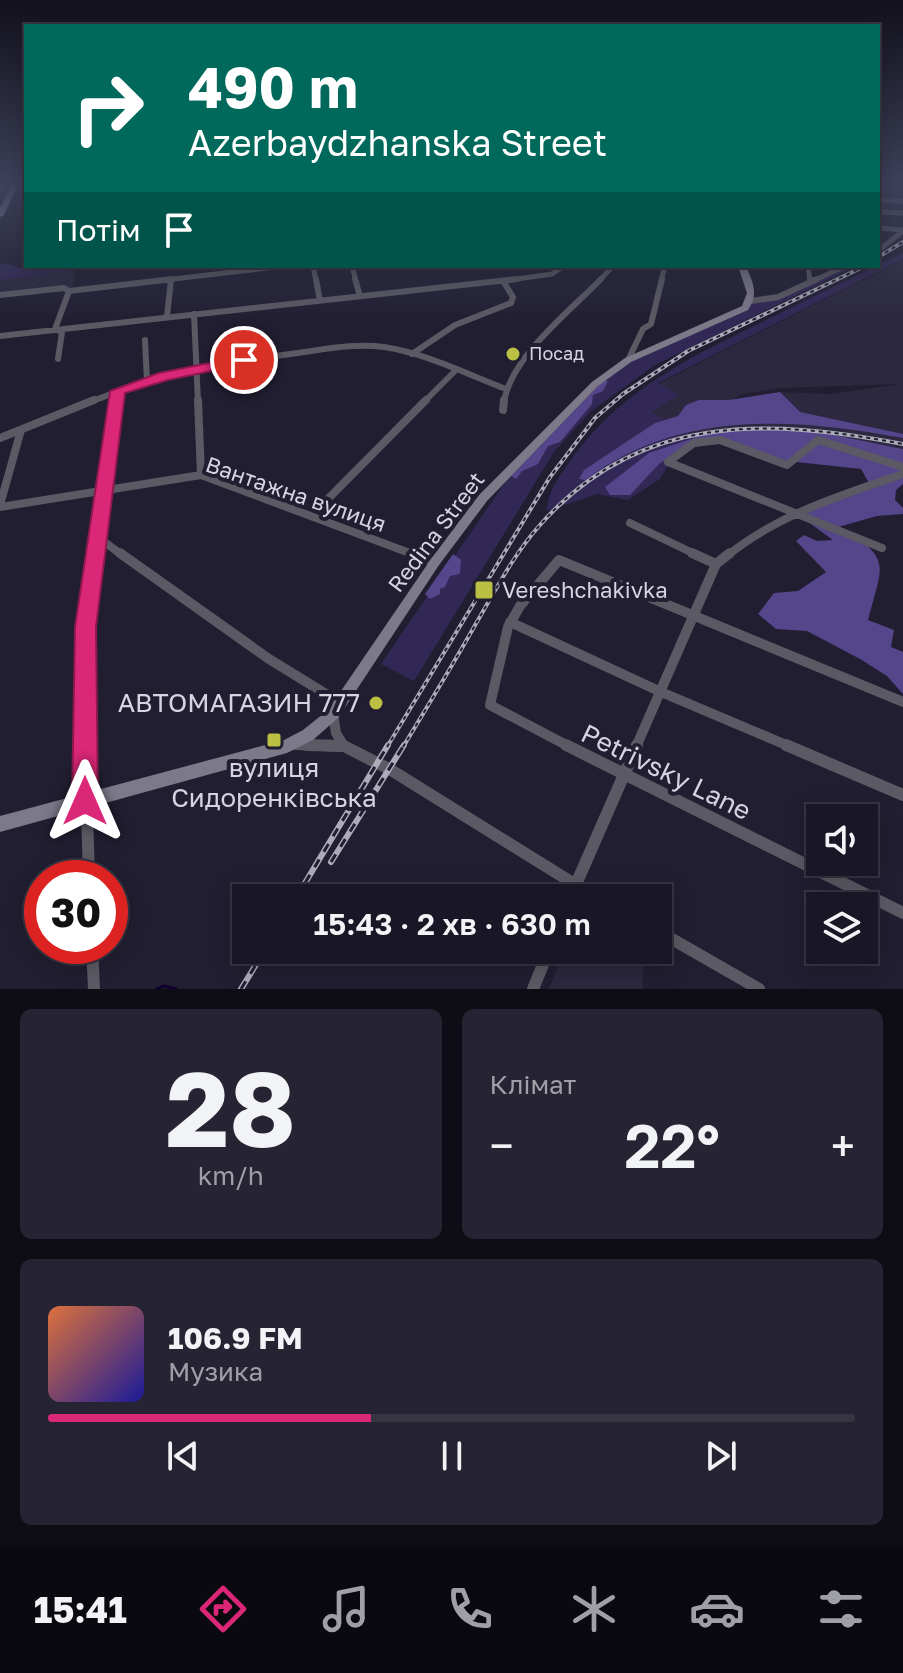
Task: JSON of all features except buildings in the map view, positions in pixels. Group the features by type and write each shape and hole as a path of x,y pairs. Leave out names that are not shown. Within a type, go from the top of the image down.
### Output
{"main road":[{"path":"628,360 745,308 751,301 752,291 743,268"},
{"name":"Redina Street","path":"0,824 287,746 308,735 336,708 435,562 483,498 595,384 628,360"}],"street":[{"path":"880,249 903,231"},
{"path":"0,295 64,288 69,291 269,268"},
{"path":"313,268 320,301"},
{"path":"353,268 360,296"},
{"path":"0,336 503,281 552,274 561,268"},
{"path":"503,410 506,389 516,367 611,268"},
{"name":"Redina Street","path":"628,360 643,329 651,324 665,268"},
{"path":"808,268 810,282"},
{"path":"751,301 778,297 841,268"},
{"path":"167,316 171,280"},
{"path":"412,354 455,325 511,303 513,297 503,281"},
{"path":"55,329 69,291"},
{"path":"194,314 201,475"},
{"path":"55,329 62,332 58,359"},
{"path":"145,340 147,381"},
{"path":"0,438 117,391 196,368 371,344 412,354 506,389"},
{"path":"312,515 454,372"},
{"path":"88,860 85,627 106,490 117,391"},
{"path":"0,506 21,430"},
{"path":"882,548 668,462 694,443 720,440 787,465 818,440 903,467"},
{"path":"577,884 716,564 751,536 794,512 903,474"},
{"name":"Вантажна вулиця","path":"0,506 201,475 435,562"},
{"path":"630,523 716,564"},
{"path":"99,538 336,708 336,733 344,746"},
{"path":"903,702 559,560 510,622 661,692 903,795"},
{"name":"Petrivsky Lane","path":"510,622 504,639 498,688 490,705 624,776 903,913"},
{"path":"287,746 310,743 344,746 395,772 561,884"},
{"path":"672,939 759,989"},
{"path":"93,964 94,989"},
{"path":"533,989 543,964"}],"shaded area":[{"path":"903,253 903,259 658,383 679,395 652,412 694,436 708,433 720,440 693,443 669,464 660,479 628,500 597,494 547,511 556,483 585,441 630,398 709,349 873,268 880,268 880,264"},
{"path":"903,260 903,449 805,429 734,429 694,436 651,412 679,395 658,384","holes":["901,384 831,394 780,392 729,401 742,394 782,388"]},
{"path":"0,265 21,268 75,268 0,280"},
{"path":"840,268 852,268 655,365 590,412 554,452 414,681 381,664 504,484 603,381 629,361 744,308 751,301 778,297"},
{"path":"76,270 73,287 0,294 0,278"},
{"path":"604,380 608,381 603,391 593,395 592,404 560,442 548,446 538,464 522,471 516,479 511,476"},
{"path":"780,392 800,412 903,434 903,438 821,426 780,424 698,430 659,441 621,457 586,480 579,479 584,470 655,423 678,416 686,405 699,400 729,400"},
{"path":"763,427 805,429 903,449 903,484 896,490 895,500 903,508 903,514 877,516 838,527 876,556 879,575 868,620 894,630 891,647 903,652 903,694 887,676 860,659 807,631 776,629 758,614 774,593 798,591 826,572 796,541 804,535 817,541 833,540 804,519 801,510 870,485 861,469 778,460 749,448 705,441 660,463 630,495 610,495 605,487 649,453 709,433"},
{"path":"453,554 461,560 460,574 450,576 445,587 440,589 440,594 430,599 425,594"},
{"path":"559,964 643,964 643,989 549,989"}],"waterway":[{"path":"157,989 164,986 176,989"}],"railway":[{"path":"880,256 903,242"},
{"path":"387,747 550,477 595,418 623,394 688,351 861,268"},
{"path":"403,747 504,574 530,537 578,488 619,461 663,443 708,433 754,429 803,430 903,444"},
{"path":"304,884 388,745"},
{"path":"331,862 404,745"},
{"path":"241,989 256,964"}],"place":[{"name":"Посад","path":"513,354"},
{"name":"Vereshchakivka","path":"484,590"},
{"name":"АВТОМАГАЗИН 777","path":"376,703"},
{"name":"вулиця Сидоренківська","path":"274,740"}],"route":[{"path":"85,801 85,627 106,490 117,391 196,368 244,360"}]}
